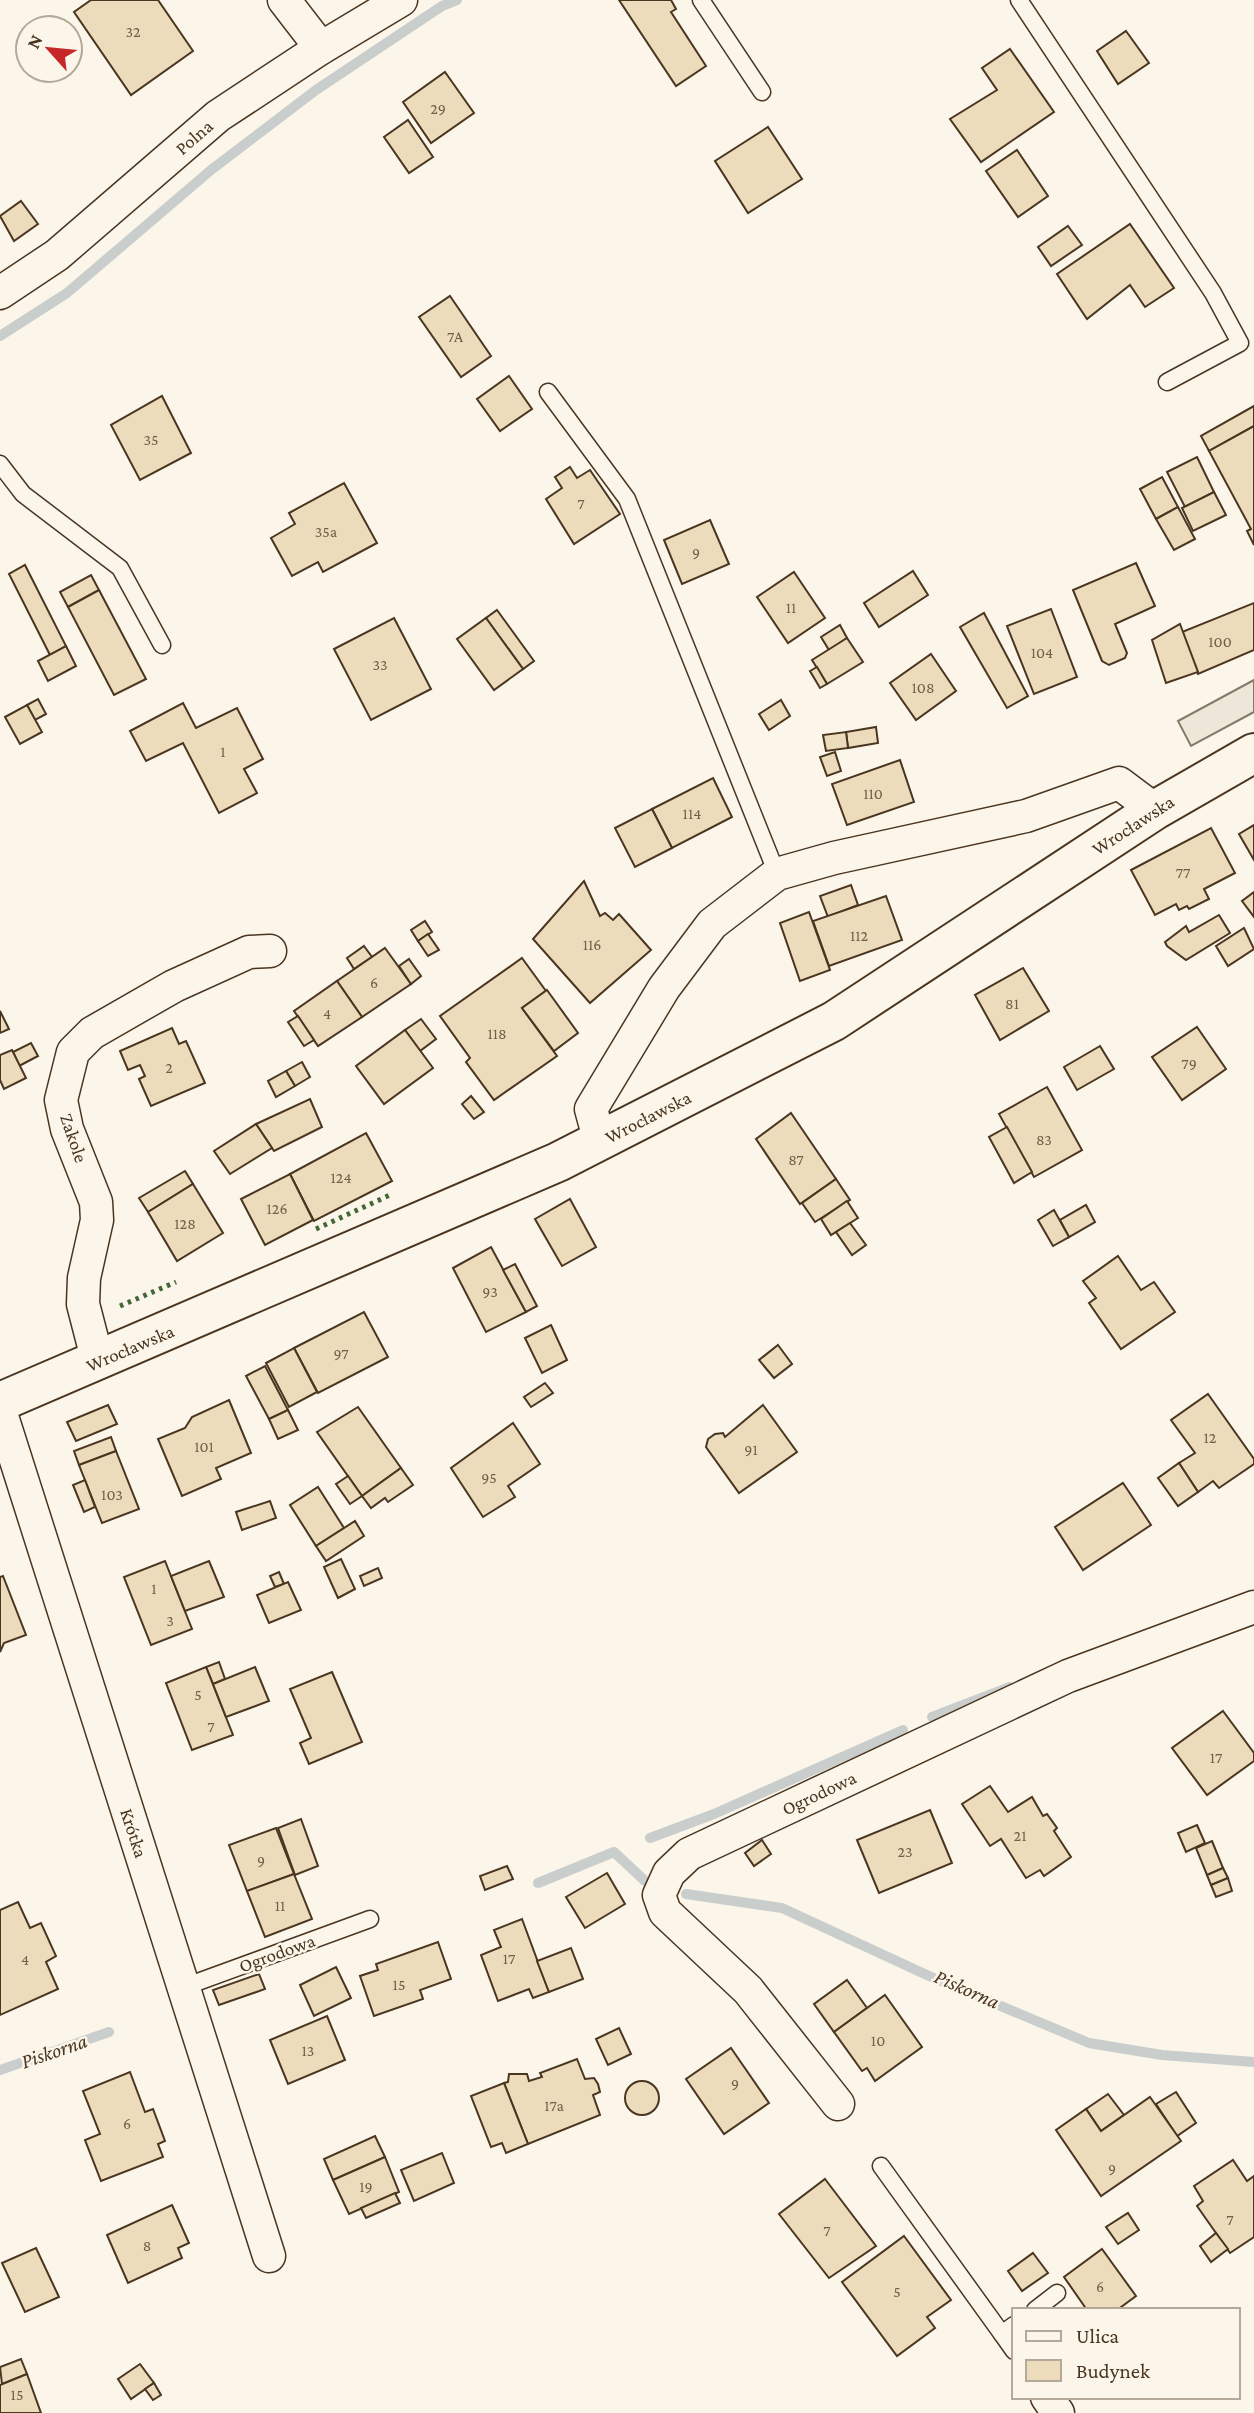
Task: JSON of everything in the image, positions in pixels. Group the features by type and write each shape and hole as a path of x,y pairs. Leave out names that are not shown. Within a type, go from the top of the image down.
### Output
{"main road":[{"name":"Wrocławska","path":"0,1402 482,1197 600,1142 834,1021 1155,810 1254,753"}],"street":[{"path":"284,0 321,48"},
{"name":"Polna","path":"0,293 57,255 218,116 321,48 401,0"},
{"path":"600,1142 591,1109 664,988 712,923 777,874 834,858 1026,816 1119,783 1155,810"},
{"name":"Zakole","path":"98,1362 83,1304 84,1278 97,1220 96,1202 66,1129 61,1100 73,1052 92,1033 174,986 249,952 270,951"},
{"name":"Krótka","path":"0,1410 269,2256"},
{"name":"Ogrodowa","path":"838,2105 748,1990 665,1912 659,1895 668,1873 689,1854 1068,1676 1254,1607"}],"lane":[{"path":"701,0 762,92"},
{"path":"1019,0 1213,293 1240,343 1167,382"},
{"path":"548,392 627,499 777,874"},
{"path":"0,464 23,494 120,568 162,645"},
{"name":"Ogrodowa","path":"184,1987 370,1919"},
{"path":"881,2166 1008,2329"},
{"path":"1038,2308 1057,2293"}],"shaded area":[{"path":"1254,680 1254,712 1191,746 1178,721"}],"building":[{"path":"91,0 158,0 193,51 131,95 84,27 84,14 74,12"},
{"path":"619,0 671,0 676,9 671,12 706,66 676,86"},
{"path":"1126,31 1149,63 1118,84 1097,51"},
{"path":"1010,49 1054,112 981,162 950,119 997,90 982,68"},
{"path":"445,72 474,113 431,143 403,102"},
{"path":"408,120 433,157 409,173 384,137"},
{"path":"768,127 802,179 748,213 715,161"},
{"path":"1017,150 1048,196 1018,217 986,171"},
{"path":"21,201 38,224 14,241 0,216"},
{"path":"1130,224 1174,288 1145,307 1130,285 1087,319 1057,274"},
{"path":"1068,226 1082,245 1051,266 1038,247"},
{"path":"450,296 491,356 461,377 419,317"},
{"path":"509,376 532,409 500,431 477,399"},
{"path":"162,396 191,453 140,480 111,425"},
{"path":"1254,406 1254,426 1209,451 1201,436"},
{"path":"1254,426 1254,545 1247,531 1251,529 1209,451"},
{"path":"1197,457 1214,492 1185,507 1167,472"},
{"path":"570,467 577,478 590,470 620,514 574,544 546,499 562,488 555,477"},
{"path":"1162,477 1178,507 1156,519 1140,489"},
{"path":"344,483 377,543 323,572 318,562 292,576 271,538 295,524 289,513"},
{"path":"1214,492 1226,515 1193,531 1182,508"},
{"path":"1178,507 1195,539 1174,550 1156,519"},
{"path":"710,520 729,564 682,584 664,540"},
{"path":"1136,563 1155,606 1115,624 1127,653 1125,658 1109,665 1102,661 1073,590"},
{"path":"25,565 66,646 50,655 9,574"},
{"path":"913,571 928,595 879,627 864,603"},
{"path":"794,572 825,618 788,643 757,597"},
{"path":"91,575 99,590 68,607 60,592"},
{"path":"99,590 146,679 114,695 68,607"},
{"path":"1254,603 1254,650 1198,674 1182,632"},
{"path":"1051,609 1077,677 1034,694 1007,626"},
{"path":"497,610 534,661 523,669 486,618"},
{"path":"984,613 1028,696 1007,708 960,627"},
{"path":"394,618 431,689 371,720 334,649"},
{"path":"486,618 523,669 494,690 457,639"},
{"path":"1180,624 1198,672 1166,683 1152,640"},
{"path":"840,625 847,638 829,650 821,637"},
{"path":"847,638 863,662 827,684 812,660"},
{"path":"66,646 76,666 48,681 38,661"},
{"path":"931,654 956,691 916,720 890,683"},
{"path":"817,667 827,684 820,688 810,671"},
{"path":"38,699 46,714 35,720 27,705"},
{"path":"781,700 790,716 769,730 759,714"},
{"path":"183,703 196,728 237,708 263,759 244,769 257,793 219,813 183,743 146,761 130,731"},
{"path":"27,705 42,732 20,744 5,717"},
{"path":"876,727 878,743 848,748 846,732"},
{"path":"846,732 848,748 826,751 823,735"},
{"path":"835,752 841,771 827,776 820,757"},
{"path":"900,760 914,802 847,825 832,784"},
{"path":"713,778 732,817 672,848 652,809"},
{"path":"652,809 672,848 635,867 615,828"},
{"path":"1254,825 1254,860 1239,834"},
{"path":"1211,828 1235,873 1204,889 1209,899 1189,909 1187,906 1179,910 1176,904 1155,915 1131,870"},
{"path":"584,881 600,916 605,913 613,920 619,914 651,950 590,1003 533,939"},
{"path":"851,885 858,905 828,917 820,896"},
{"path":"1254,892 1254,917 1242,901"},
{"path":"886,896 902,940 829,966 813,921"},
{"path":"809,912 830,970 800,981 780,923"},
{"path":"1219,915 1230,933 1186,960 1167,946 1165,942 1186,926 1189,932"},
{"path":"425,921 432,932 418,941 411,930"},
{"path":"1244,928 1254,949 1228,966 1216,946"},
{"path":"428,934 439,950 428,956 418,941"},
{"path":"364,946 372,957 354,969 347,958"},
{"path":"385,948 411,984 362,1017 337,981"},
{"path":"522,958 546,991 522,1008 557,1056 494,1100 466,1062 470,1058 440,1016"},
{"path":"409,959 421,976 411,984 399,966"},
{"path":"1023,968 1049,1011 1000,1040 975,995"},
{"path":"337,981 362,1017 318,1046 294,1011"},
{"path":"547,990 578,1033 554,1051 522,1008"},
{"path":"0,1011 9,1029 0,1033"},
{"path":"298,1016 314,1040 304,1046 288,1022"},
{"path":"421,1019 436,1039 420,1051 405,1030"},
{"path":"1197,1027 1226,1069 1182,1100 1152,1057"},
{"path":"172,1028 179,1044 186,1041 205,1083 151,1106 139,1079 145,1076 140,1065 128,1070 120,1051"},
{"path":"405,1030 433,1068 384,1104 356,1066"},
{"path":"31,1043 38,1056 19,1066 13,1052"},
{"path":"1100,1046 1114,1069 1077,1090 1064,1067"},
{"path":"12,1050 26,1078 4,1089 0,1080 0,1055"},
{"path":"302,1062 310,1077 295,1086 286,1071"},
{"path":"286,1071 295,1086 276,1097 268,1081"},
{"path":"1047,1087 1082,1150 1034,1177 999,1114"},
{"path":"471,1096 484,1112 474,1119 462,1104"},
{"path":"310,1099 322,1127 274,1151 256,1124"},
{"path":"791,1113 836,1179 800,1204 756,1139"},
{"path":"256,1124 272,1148 230,1174 214,1151"},
{"path":"1007,1127 1032,1172 1014,1183 989,1137"},
{"path":"366,1133 392,1181 314,1221 290,1174"},
{"path":"185,1171 193,1184 148,1212 139,1198"},
{"path":"290,1174 313,1220 265,1245 241,1199"},
{"path":"836,1179 850,1200 815,1222 802,1203"},
{"path":"193,1184 223,1233 177,1261 148,1212"},
{"path":"570,1199 596,1247 562,1266 535,1219"},
{"path":"847,1201 858,1218 831,1235 821,1219"},
{"path":"1086,1205 1095,1222 1069,1237 1060,1220"},
{"path":"1054,1210 1069,1237 1053,1246 1038,1220"},
{"path":"850,1223 866,1245 852,1255 836,1232"},
{"path":"491,1247 526,1312 486,1332 453,1268"},
{"path":"1118,1256 1141,1290 1154,1282 1175,1312 1121,1349 1089,1303 1096,1298 1083,1281"},
{"path":"515,1264 537,1306 526,1312 503,1270"},
{"path":"364,1312 388,1357 318,1393 294,1348"},
{"path":"551,1325 567,1360 542,1373 525,1338"},
{"path":"778,1345 792,1364 774,1378 759,1360"},
{"path":"294,1348 317,1392 289,1407 266,1363"},
{"path":"265,1366 288,1410 269,1419 246,1376"},
{"path":"545,1383 553,1393 531,1407 524,1397"},
{"path":"1208,1394 1254,1459 1254,1464 1219,1488 1213,1481 1198,1492 1179,1463 1195,1453 1171,1420"},
{"path":"229,1400 251,1453 216,1468 221,1479 182,1496 158,1439 185,1428 192,1417"},
{"path":"108,1405 117,1424 76,1441 67,1422"},
{"path":"763,1405 797,1452 739,1493 706,1447 708,1439 723,1433 725,1437"},
{"path":"358,1407 401,1468 362,1496 317,1432"},
{"path":"288,1410 298,1430 278,1439 269,1419"},
{"path":"513,1423 540,1464 508,1486 515,1497 483,1517 451,1468"},
{"path":"111,1437 116,1451 79,1465 74,1451"},
{"path":"116,1451 139,1509 102,1523 79,1465"},
{"path":"1179,1463 1198,1492 1178,1506 1158,1478"},
{"path":"401,1468 413,1485 388,1502 385,1498 371,1508 362,1496"},
{"path":"348,1476 362,1496 350,1504 336,1484"},
{"path":"85,1480 95,1507 84,1512 73,1485"},
{"path":"1123,1483 1151,1525 1083,1570 1055,1527"},
{"path":"318,1487 344,1528 316,1546 290,1505"},
{"path":"270,1501 276,1518 242,1530 236,1512"},
{"path":"355,1521 364,1536 326,1561 316,1546"},
{"path":"341,1559 355,1589 338,1598 324,1567"},
{"path":"165,1561 192,1629 151,1645 124,1577"},
{"path":"209,1561 224,1597 185,1611 171,1576"},
{"path":"378,1568 382,1578 364,1586 360,1576"},
{"path":"279,1572 284,1584 275,1587 270,1576"},
{"path":"3,1576 26,1635 4,1643 0,1652 0,1577"},
{"path":"288,1582 301,1610 269,1623 257,1595"},
{"path":"219,1662 225,1679 213,1684 206,1667"},
{"path":"206,1667 233,1735 192,1750 166,1683"},
{"path":"255,1667 269,1701 226,1717 213,1684"},
{"path":"332,1672 362,1742 309,1764 300,1743 311,1738 290,1689"},
{"path":"1223,1711 1254,1753 1254,1761 1207,1795 1172,1748"},
{"path":"990,1786 1008,1812 1032,1797 1043,1816 1047,1814 1057,1828 1054,1831 1071,1857 1044,1876 1040,1870 1026,1878 1001,1839 990,1846 962,1804"},
{"path":"930,1810 952,1863 879,1893 857,1840"},
{"path":"301,1819 318,1866 295,1875 278,1828"},
{"path":"1197,1825 1205,1843 1186,1852 1178,1833"},
{"path":"276,1828 294,1874 247,1891 229,1845"},
{"path":"762,1840 771,1854 754,1866 745,1853"},
{"path":"1212,1841 1223,1868 1207,1875 1196,1848"},
{"path":"507,1866 513,1879 485,1890 480,1876"},
{"path":"1223,1868 1228,1878 1211,1885 1207,1875"},
{"path":"607,1873 625,1904 585,1928 566,1897"},
{"path":"294,1874 312,1919 265,1937 247,1891"},
{"path":"1228,1878 1232,1891 1216,1897 1211,1885"},
{"path":"18,1902 30,1928 41,1923 56,1956 46,1962 58,1989 0,2015 0,1910"},
{"path":"522,1919 549,1992 533,1998 529,1989 498,2001 481,1955 501,1947 494,1930"},
{"path":"438,1942 451,1979 420,1990 423,1999 374,2016 360,1976 378,1970 376,1964"},
{"path":"571,1948 583,1979 549,1992 537,1961"},
{"path":"336,1967 351,1998 314,2016 300,1985"},
{"path":"259,1974 265,1989 219,2005 213,1990"},
{"path":"847,1980 867,2008 834,2032 814,2004"},
{"path":"885,1995 922,2047 875,2081 867,2068 862,2071 834,2032"},
{"path":"327,2016 345,2060 288,2084 270,2040"},
{"path":"619,2028 631,2054 608,2065 596,2039"},
{"path":"731,2048 769,2103 724,2134 686,2079"},
{"path":"577,2059 585,2079 594,2078 598,2084 600,2092 593,2095 600,2115 528,2144 504,2083 508,2082 509,2074 527,2074 529,2081 542,2077 540,2073"},
{"path":"130,2072 145,2112 153,2109 165,2141 158,2144 163,2157 101,2181 85,2140 100,2134 83,2091"},
{"path":"642,2081 654,2086 659,2098 654,2110 642,2115 630,2110 625,2098 630,2086"},
{"path":"504,2083 528,2144 506,2153 502,2143 491,2147 471,2096"},
{"path":"1176,2092 1196,2123 1177,2136 1156,2104"},
{"path":"1108,2094 1124,2115 1101,2131 1086,2109"},
{"path":"1150,2097 1181,2141 1101,2196 1056,2130 1086,2109 1101,2131"},
{"path":"375,2136 385,2157 333,2180 324,2159"},
{"path":"442,2153 454,2183 414,2201 401,2170"},
{"path":"385,2157 399,2192 349,2214 333,2180"},
{"path":"1233,2160 1247,2181 1254,2176 1254,2237 1230,2253 1197,2206 1203,2201 1194,2186"},
{"path":"825,2179 876,2246 829,2278 779,2214"},
{"path":"395,2193 400,2203 366,2218 361,2208"},
{"path":"172,2205 189,2243 178,2248 182,2258 128,2283 107,2235"},
{"path":"1128,2213 1139,2230 1118,2244 1106,2227"},
{"path":"1216,2233 1228,2249 1211,2262 1200,2246"},
{"path":"904,2236 951,2300 927,2317 935,2328 897,2356 842,2282"},
{"path":"36,2248 59,2297 25,2312 2,2263"},
{"path":"1102,2249 1136,2296 1120,2308 1086,2308 1064,2277"},
{"path":"1033,2253 1048,2273 1022,2291 1008,2271"},
{"path":"21,2359 27,2374 2,2384 0,2367"},
{"path":"140,2364 154,2383 131,2399 118,2379"},
{"path":"27,2374 41,2413 0,2413 0,2385"},
{"path":"154,2383 161,2395 153,2400 145,2389"}],"waterway":[{"path":"0,336 67,293 211,170 316,90 442,6 457,0"},
{"path":"932,1717 1010,1687"},
{"path":"650,1838 714,1814 903,1730"},
{"name":"Piskorna","path":"538,1883 614,1852 645,1881"},
{"name":"Piskorna","path":"686,1894 782,1908 929,1976 1089,2043 1162,2055 1254,2062"},
{"name":"Piskorna","path":"0,2070 109,2032"}],"hedge":[{"path":"316,1229 390,1195"},
{"path":"120,1306 176,1282"}]}
